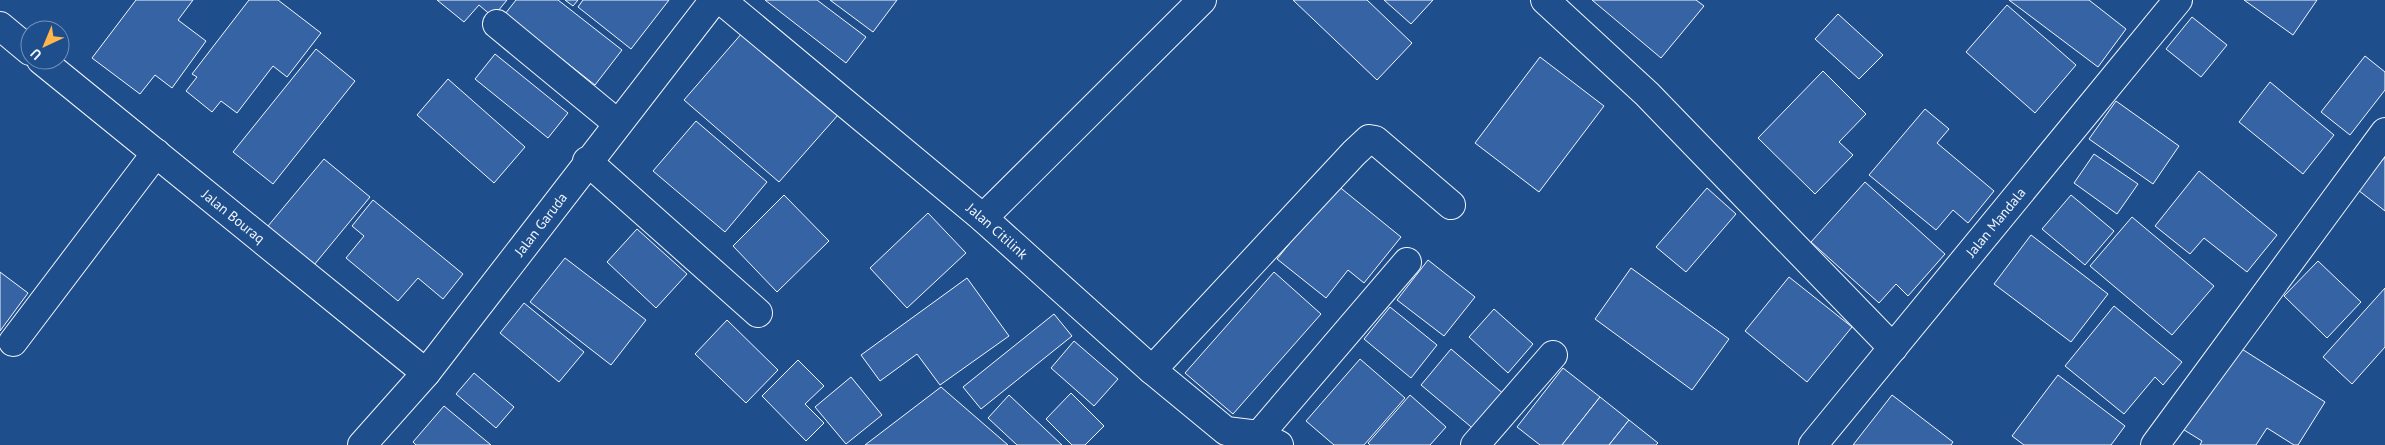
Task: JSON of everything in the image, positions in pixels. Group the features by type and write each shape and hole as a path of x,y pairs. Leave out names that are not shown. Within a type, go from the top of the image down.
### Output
{"street":[{"name":"Jalan Garuda","path":"362,445 426,373 617,123 714,0"},
{"name":"Jalan Citilink","path":"720,0 983,218 1152,370 1226,431 1269,440"},
{"path":"983,218 1202,0"},
{"path":"1545,0 1647,94 1893,348"},
{"name":"Jalan Mandala","path":"1813,445 2178,0"},
{"path":"497,24 617,123"},
{"path":"0,26 20,43"},
{"name":"Jalan Bouraq","path":"53,70 426,373"},
{"path":"2155,445 2385,132"},
{"path":"1152,370 1369,139 1375,140 1450,205"},
{"path":"13,342 156,153"},
{"path":"588,161 758,313"},
{"path":"1269,440 1407,262"},
{"path":"1484,442 1553,355"}],"building":[{"path":"136,0 193,0 178,20 206,41 172,88 155,75 140,94 92,58"},
{"path":"249,0 278,0 321,33 287,77 273,66 237,113 221,101 212,112 186,91 197,77 192,74"},
{"path":"437,0 507,0 493,17 479,5 464,22"},
{"path":"516,0 558,0 622,50 595,85 505,14"},
{"path":"565,0 578,0 573,6"},
{"path":"583,0 669,0 631,49 578,7"},
{"path":"765,0 817,0 866,37 846,63"},
{"path":"830,0 897,0 873,32"},
{"path":"1293,0 1367,0 1412,43 1377,80"},
{"path":"1384,0 1433,0 1411,24"},
{"path":"1592,0 1696,0 1704,6 1661,58"},
{"path":"2009,0 2089,0 2126,29 2098,67"},
{"path":"2244,0 2317,0 2293,35"},
{"path":"2007,5 2076,65 2035,113 1966,52"},
{"path":"1838,14 1883,55 1859,79 1815,39"},
{"path":"2192,17 2227,45 2201,77 2166,49"},
{"path":"743,32 838,115 779,182 684,100"},
{"path":"316,49 355,81 273,184 233,152"},
{"path":"495,54 568,113 548,138 475,79"},
{"path":"2365,56 2385,72 2385,90 2350,135 2321,112"},
{"path":"1540,57 1604,106 1539,192 1475,143"},
{"path":"1823,71 1866,114 1839,142 1853,155 1815,194 1758,138"},
{"path":"448,79 525,147 494,183 417,115"},
{"path":"2270,82 2334,135 2303,174 2239,122"},
{"path":"2116,101 2179,146 2153,184 2089,139"},
{"path":"1925,109 1949,129 1937,143 1994,191 1968,223 1953,210 1936,230 1869,175"},
{"path":"696,121 767,182 725,232 653,171"},
{"path":"2094,154 2138,184 2117,214 2074,183"},
{"path":"2385,157 2385,211 2358,190"},
{"path":"324,159 370,197 314,265 268,226"},
{"path":"2199,171 2277,235 2247,272 2204,238 2190,254 2155,226"},
{"path":"1865,182 1945,254 1908,296 1896,284 1879,303 1811,242"},
{"path":"1337,185 1401,237 1364,283 1348,270 1326,298 1277,259"},
{"path":"1707,188 1736,214 1686,272 1656,247"},
{"path":"784,195 829,241 777,292 733,246"},
{"path":"2071,195 2114,231 2085,265 2042,229"},
{"path":"373,200 463,274 443,299 418,278 398,301 346,258 364,236 352,226"},
{"path":"928,213 966,253 907,308 870,268"},
{"path":"2132,217 2214,286 2172,335 2090,266"},
{"path":"637,229 687,274 656,308 607,262"},
{"path":"2031,235 2108,294 2071,342 1994,284"},
{"path":"565,258 646,320 611,365 530,302"},
{"path":"1428,260 1475,297 1444,336 1397,300"},
{"path":"2318,261 2361,302 2327,338 2284,296"},
{"path":"1631,268 1729,339 1692,390 1595,319"},
{"path":"0,272 28,293 0,331"},
{"path":"1274,272 1321,314 1233,414 1185,373"},
{"path":"1789,277 1852,327 1807,382 1745,331"},
{"path":"967,278 1009,336 940,385 917,354 880,381 861,355"},
{"path":"2385,288 2385,347 2352,384 2323,357"},
{"path":"524,303 584,352 559,382 500,333"},
{"path":"2114,306 2182,362 2163,385 2155,377 2124,414 2065,366"},
{"path":"1390,307 1437,345 1411,378 1364,339"},
{"path":"1494,309 1533,344 1508,373 1469,337"},
{"path":"1054,314 1072,336 981,409 963,387"},
{"path":"727,320 778,370 746,403 695,354"},
{"path":"1074,341 1118,379 1094,406 1051,368"},
{"path":"2234,344 2325,402 2298,445 2294,445 2267,428 2256,445 2200,445 2202,441 2181,428"},
{"path":"1451,349 1506,396 1476,431 1421,385"},
{"path":"1360,359 1405,398 1364,445 1334,445 1306,421"},
{"path":"798,360 824,386 805,404 824,423 806,441 762,396"},
{"path":"1563,368 1600,397 1562,445 1540,445 1517,427"},
{"path":"474,373 514,407 496,428 456,394"},
{"path":"2058,375 2125,426 2111,445 2024,445 2012,436"},
{"path":"851,377 882,415 846,444 815,407"},
{"path":"941,387 1008,445 865,445"},
{"path":"1071,393 1104,426 1085,445 1072,445 1046,419"},
{"path":"1009,395 1062,445 1017,445 988,418"},
{"path":"1410,395 1446,427 1430,445 1370,445 1368,443"},
{"path":"1892,395 1953,442 1951,445 1853,445"},
{"path":"1600,397 1629,420 1609,445 1562,445"},
{"path":"444,406 491,445 416,445 413,442"},
{"path":"1629,420 1658,443 1656,445 1609,445"}]}
